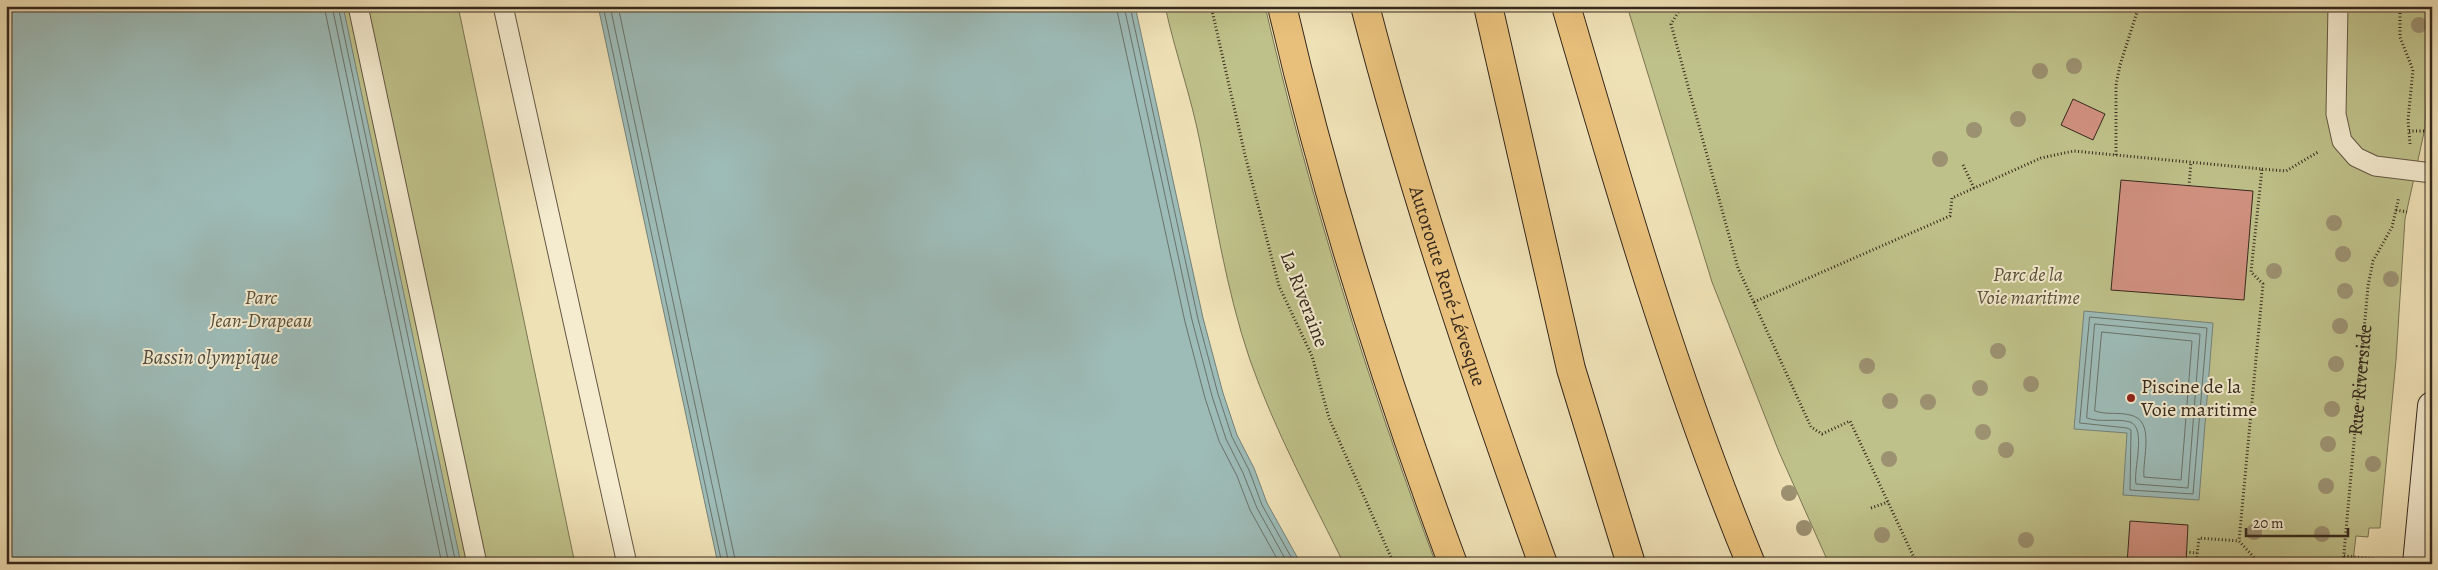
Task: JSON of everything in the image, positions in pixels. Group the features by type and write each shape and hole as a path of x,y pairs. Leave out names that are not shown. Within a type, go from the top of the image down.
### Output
{"highway":[{"path":"1282,6 1339,228 1398,412 1453,564"},
{"name":"Autoroute René-Lévesque","path":"1364,6 1429,230 1543,564"},
{"path":"1488,6 1571,369 1631,564"},
{"path":"1566,6 1623,200 1655,298 1714,471 1751,564"}],"street":[{"path":"2417,564 2432,406"}],"lane":[{"path":"358,6 476,564"},
{"path":"503,6 626,564"},
{"path":"2338,6 2336,114 2342,141 2356,157 2375,166 2432,173"}],"path":[{"name":"La Riveraine","path":"1211,6 1245,155 1280,286 1312,356 1320,390 1334,431 1394,564"},
{"path":"1682,6 1671,24 1738,268 1810,427 1822,434 1850,421 1917,564"},
{"path":"2116,155 2116,85 2120,65 2140,6"},
{"path":"2400,6 2400,37 2413,70 2410,143"},
{"path":"2409,131 2424,131"},
{"path":"1754,302 1950,216 1952,198 2041,158 2059,153 2074,151 2286,170 2320,151"},
{"path":"2189,186 2191,161"},
{"path":"1963,165 1974,188"},
{"path":"2239,541 2263,284 2251,272 2262,169"},
{"name":"Rue Riverside","path":"2343,564 2368,286 2373,260 2392,228 2398,202"},
{"path":"2396,210 2406,212"},
{"path":"1871,508 1888,502"},
{"path":"2196,564 2199,538 2239,541 2260,564"},
{"path":"2186,552 2198,553"},
{"path":"2344,556 2375,559"}],"green space":[{"name":"Bassin olympique","path":"6,6 458,6 575,564 6,564"},
{"path":"1165,6 1265,6 1301,147 1342,288 1387,427 1436,564 1344,564 1294,464 1250,360 1234,307 1196,125"},
{"name":"Parc de la Voie maritime","path":"1627,6 2429,6 2425,128 2405,219 2396,360 2380,528 2369,528 2368,537 2356,536 2353,561 2365,564 1829,564 1779,452 1712,282"}],"water":[{"name":"Bassin olympique","path":"6,6 343,6 461,564 6,564"},
{"path":"598,6 1135,6 1203,318 1223,393 1237,435 1254,468 1267,503 1301,564 718,564"},
{"path":"2084,311 2213,323 2199,500 2123,495 2127,433 2074,429"}],"building":[{"path":"2073,99 2105,114 2093,140 2061,125"},
{"path":"2121,180 2253,191 2244,300 2111,290"},
{"path":"2130,521 2188,525 2186,564 2127,564"}],"place":[{"name":"Piscine de la Voie maritime","path":"2131,398"}],"park label":[{"name":"Parc Jean-Drapeau","path":"261,308"}]}
